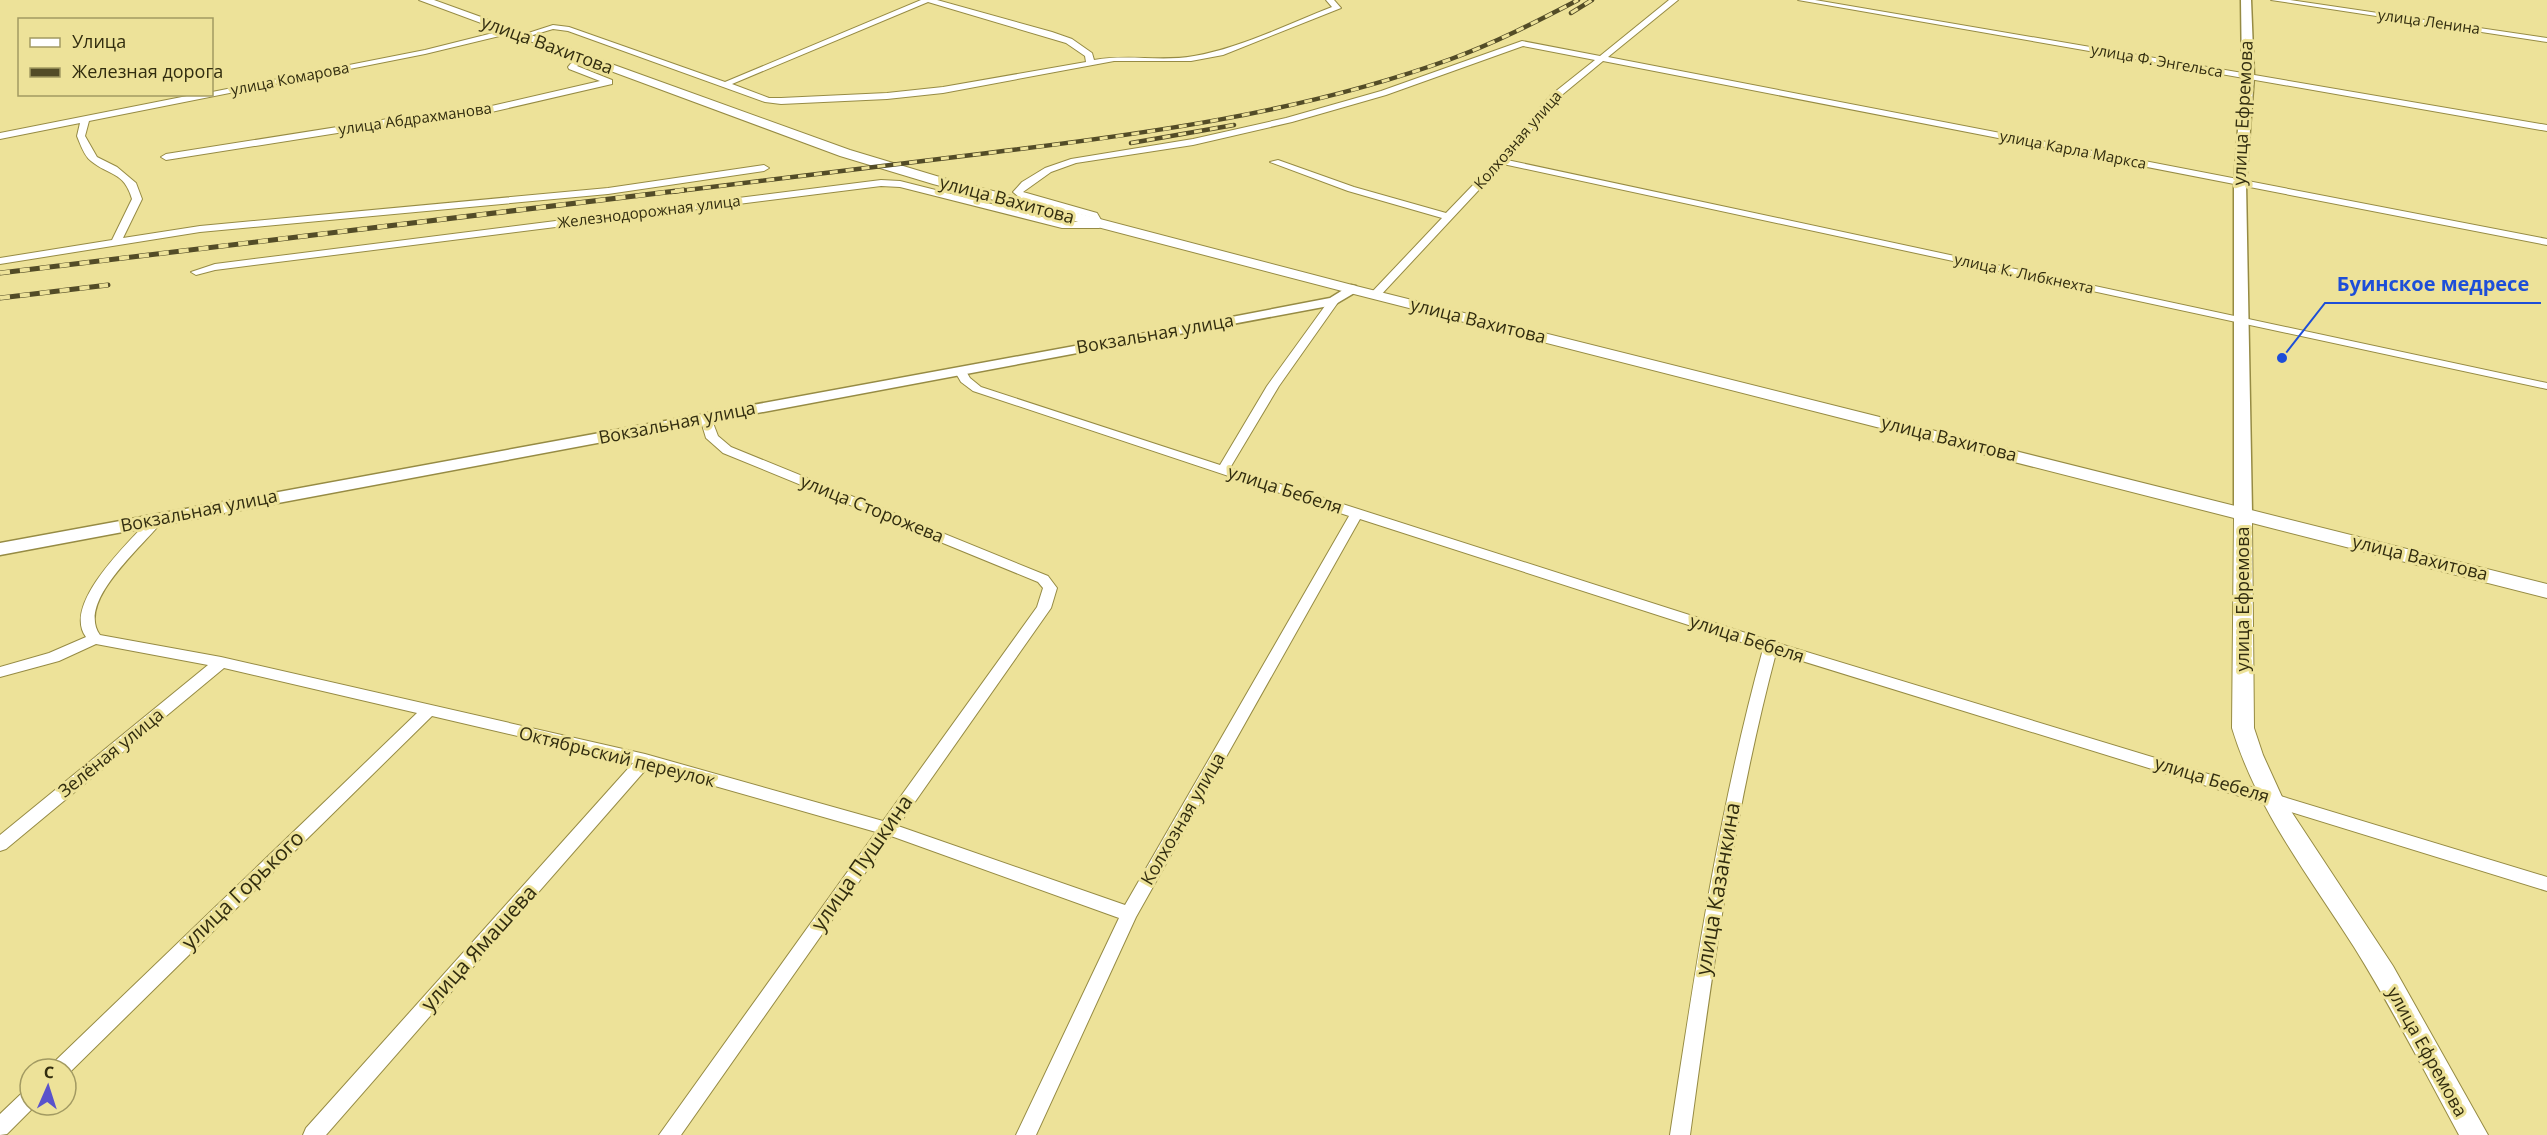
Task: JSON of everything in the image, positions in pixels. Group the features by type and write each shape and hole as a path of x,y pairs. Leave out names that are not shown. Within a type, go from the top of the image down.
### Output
{"main road":[{"name":"улица Вахитова","path":"424,0 888,167 1099,225 2243,512 2547,591"},
{"name":"улица Ефремова","path":"2243,512 2243,728 2252,761 2269,796 2353,923 2474,1135"}],"street":[{"path":"724,85 928,0 1069,41 1089,55 1089,64"},
{"path":"524,36 553,27 569,29 768,100 833,99 943,90 1134,58 1191,59 1220,53 1337,8 1330,0"},
{"name":"Колхозная улица","path":"1375,295 1501,161 1554,97 1674,0"},
{"name":"улица Ф. Энгельса","path":"1802,0 2547,128"},
{"name":"улица Ефремова","path":"2243,512 2240,183 2248,76 2246,0"},
{"name":"улица Ленина","path":"2275,0 2547,40"},
{"name":"улица Комарова","path":"213,95 425,52 509,31"},
{"name":"улица Карла Маркса","path":"1099,225 1094,215 1023,196 1018,192 1055,165 1072,159 1143,151 1267,125 1414,85 1522,43 2547,242"},
{"name":"улица Абдрахманова","path":"166,157 388,122 461,116 609,82 572,67 581,57"},
{"name":"улица Комарова","path":"0,136 208,96"},
{"path":"85,121 81,136 93,159 114,169 133,185 137,200 117,241"},
{"name":"улица К. Либкнехта","path":"1501,161 2547,386"},
{"path":"1275,162 1351,189 1448,218"},
{"path":"0,261 200,229 608,190 706,179 764,168"},
{"name":"Железнодорожная улица","path":"196,272 215,267 881,183 900,184 1062,225 1099,225"},
{"name":"Вокзальная улица","path":"0,549 1334,300 1351,289"},
{"path":"1223,470 1273,386 1334,300"},
{"name":"улица Бебеля","path":"960,370 965,380 977,389 1223,470 1771,647 2269,796 2547,885"},
{"name":"улица Сторожева","path":"706,418 712,438 727,450 1043,579 1050,588"},
{"name":"Колхозная улица","path":"1026,1135 1129,914 1357,513"},
{"path":"0,672 54,657 95,639 87,627 88,611 92,603 105,579 158,519"},
{"name":"улица Пушкина","path":"669,1135 1044,608 1050,588"},
{"name":"Октябрьский переулок","path":"95,639 221,662 427,712 645,760 886,828 1129,914"},
{"name":"улица Казанкина","path":"1680,1135 1718,871 1749,721 1771,647"},
{"name":"Зелёная улица","path":"0,844 221,662"},
{"name":"улица Горького","path":"72,1057 427,712"},
{"name":"улица Ямашева","path":"313,1135 645,760"},
{"path":"0,1127 18,1110"}],"railway":[{"path":"671,192 1105,138 1280,107 1338,94 1451,59 1499,39 1578,0"},
{"path":"1571,13 1592,0"},
{"path":"1131,143 1234,125"},
{"path":"0,273 684,190"},
{"path":"0,298 108,285"}],"place":[{"name":"Буинское медресе","path":"2282,358"}]}
